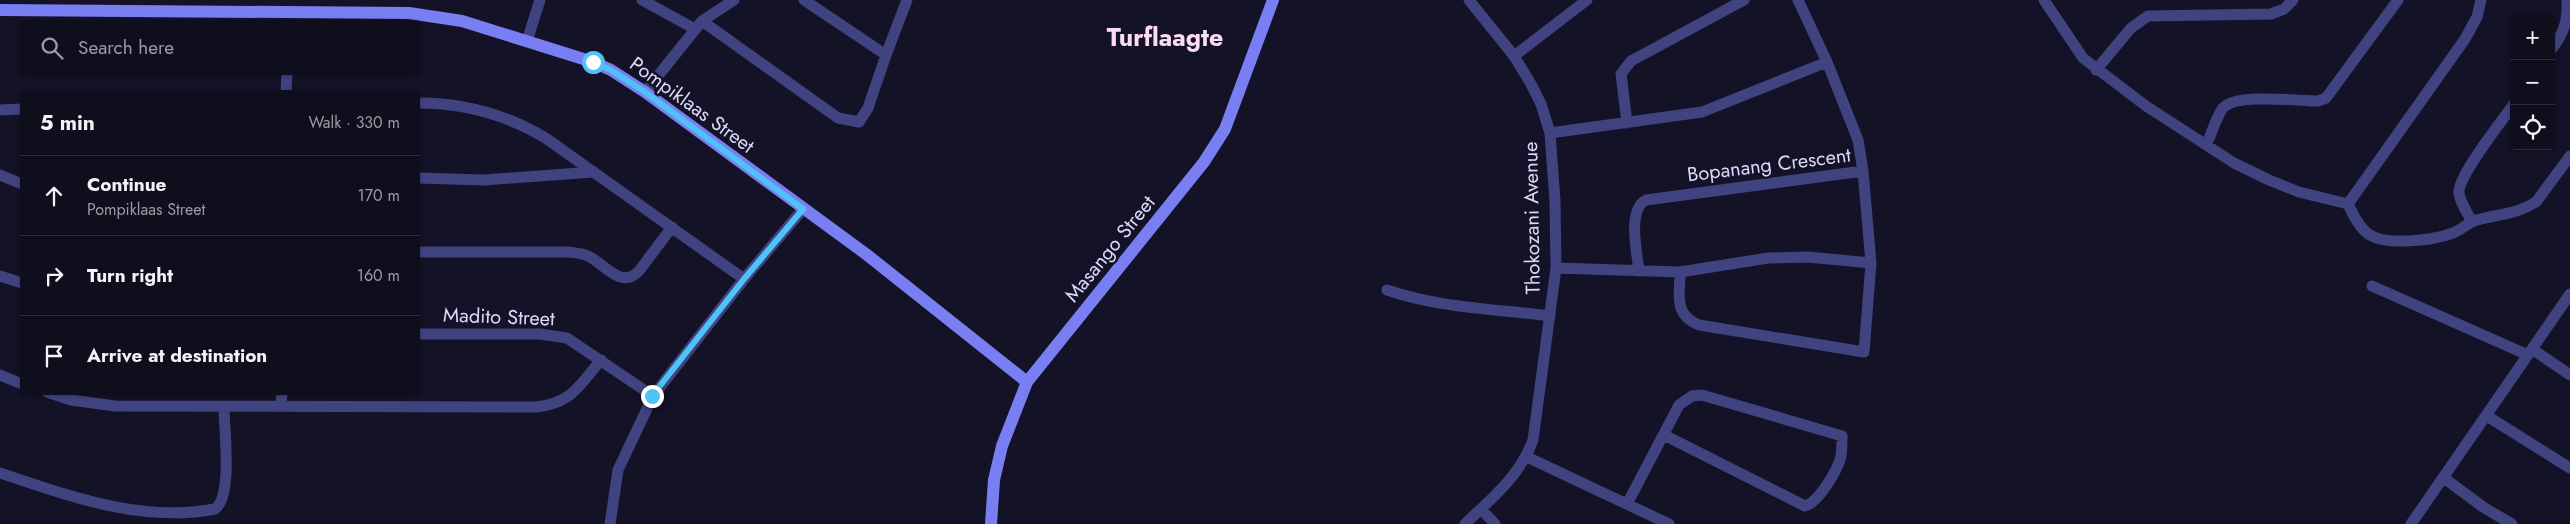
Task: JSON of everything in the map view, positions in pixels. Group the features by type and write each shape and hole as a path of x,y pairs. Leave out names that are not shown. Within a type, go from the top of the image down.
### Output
{"street":[{"path":"527,41 540,0"},
{"path":"642,0 699,25 838,118 852,122 859,122 864,118 907,0"},
{"path":"645,92 699,25 734,0"},
{"path":"804,0 886,55"},
{"name":"Masango Street","path":"991,524 994,480 1002,446 1027,382 1204,162 1231,114 1273,0"},
{"name":"Thokozani Avenue","path":"1465,524 1516,474 1527,457 1533,440 1556,268 1555,201 1550,132 1541,104 1514,56 1469,0"},
{"path":"1514,56 1573,4 1587,0"},
{"path":"1628,123 1621,74 1631,61 1744,0"},
{"path":"1798,0 1827,62 1858,140 1863,171"},
{"path":"2044,0 2077,51 2096,70 2146,106 2207,143 2234,163 2299,192 2348,204 2360,226 2368,234 2392,241 2448,234 2472,222 2516,213 2536,202 2570,156"},
{"path":"2096,70 2131,28 2148,16 2271,14 2284,9 2293,0"},
{"path":"2207,143 2222,109 2229,104 2241,100 2318,101 2326,98 2398,0"},
{"path":"2348,204 2464,40 2477,17 2481,0"},
{"path":"2555,44 2568,20 2567,0"},
{"name":"Pompiklaas Street","path":"0,10 181,5 289,17 409,13 462,21 611,70 645,92 866,254 1027,382"},
{"path":"1550,132 1702,112 1827,62"},
{"path":"286,90 287,75"},
{"path":"420,102 473,108 523,125 594,172 744,279"},
{"path":"2472,222 2460,198 2459,190 2471,166 2513,105"},
{"path":"0,110 20,109"},
{"name":"Bopanang Crescent","path":"1639,271 1635,212 1641,202 1863,171 1871,263 1864,352 1699,325 1690,321 1682,314 1679,305 1680,272"},
{"path":"420,178 484,180 594,172"},
{"path":"0,175 20,183"},
{"path":"610,524 618,470 652,396 744,279 803,209"},
{"path":"420,252 568,252 586,255 617,276 627,279 633,278 672,227"},
{"path":"1556,268 1680,272 1768,258 1808,256 1871,263"},
{"path":"0,276 20,282"},
{"path":"2372,286 2530,352 2570,375"},
{"path":"1387,290 1406,297 1550,316"},
{"path":"2411,524 2570,294"},
{"name":"Madito Street","path":"420,334 553,335 567,338 602,360 652,396"},
{"path":"56,395 71,400 116,406 553,405 568,398 602,360"},
{"path":"0,375 20,383"},
{"path":"280,406 282,395"},
{"path":"1627,504 1679,405 1692,396 1702,395 1842,436 1842,450 1837,466 1817,499 1811,505 1804,506 1664,435"},
{"path":"0,473 75,498 115,508 195,512 215,509 222,502 226,486 224,407"},
{"path":"2487,416 2570,468"},
{"path":"1527,457 1669,524"},
{"path":"2444,478 2482,507 2512,524"},
{"path":"1481,509 1495,524"}],"district":[{"name":"Turflaagte","path":"1165,37"}],"route":[{"path":"593,62 611,70 645,92 803,209 744,279 675,370 652,396"}]}
